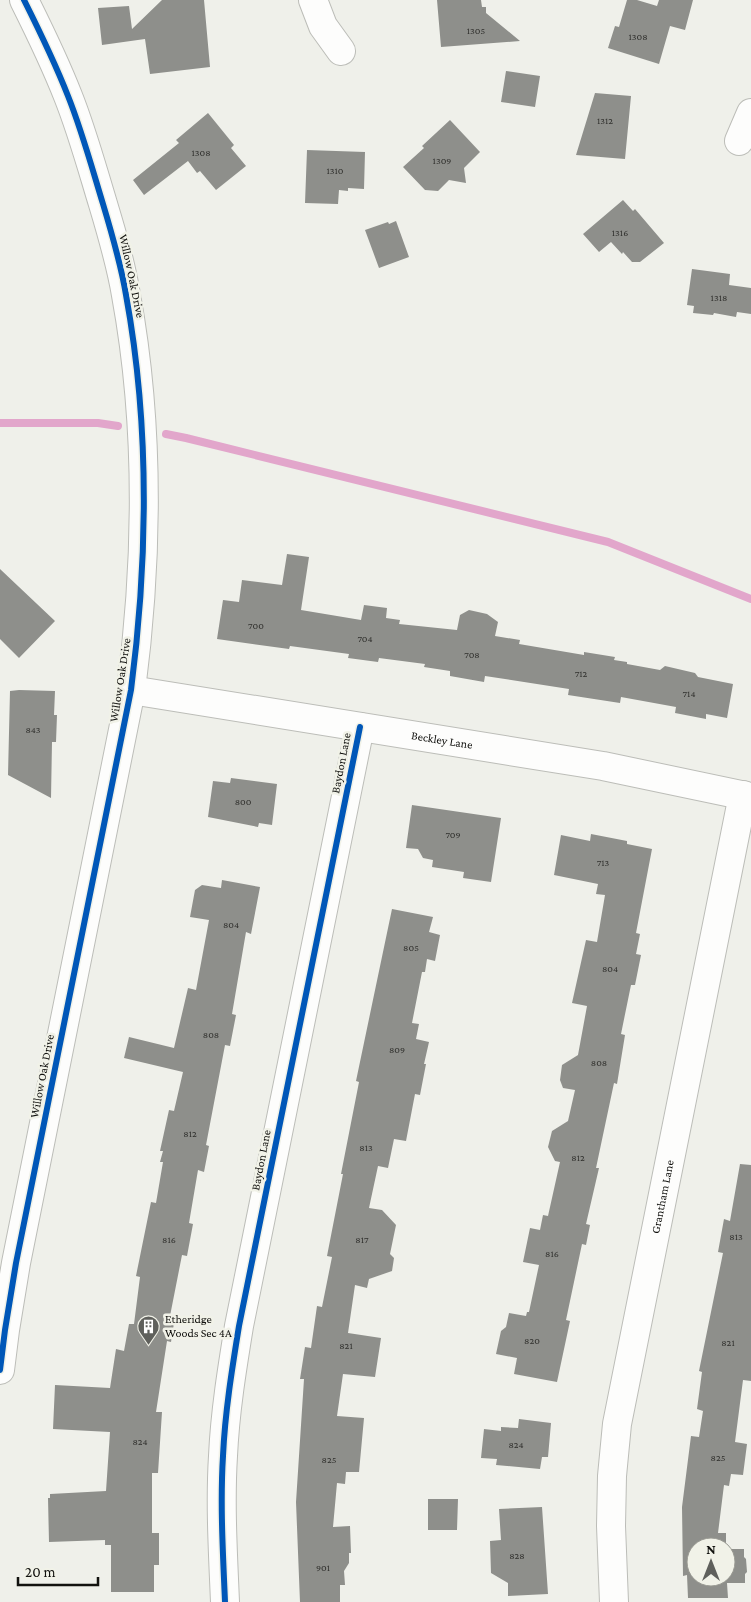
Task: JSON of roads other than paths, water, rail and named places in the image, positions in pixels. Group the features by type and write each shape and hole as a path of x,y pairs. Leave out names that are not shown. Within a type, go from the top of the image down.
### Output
{"street":[{"name":"Willow Oak Drive","path":"0,1370 16,1264 131,690 138,633 145,516 144,458 133,337 115,245 86,145 69,97 24,0"},
{"path":"313,0 323,26 341,51"},
{"path":"739,141 751,113"},
{"name":"Beckley Lane","path":"131,690 603,766 747,796"},
{"name":"Baydon Lane","path":"225,1602 222,1457 229,1386 239,1326 360,727"},
{"name":"Grantham Lane","path":"614,1602 611,1526 612,1476 617,1424 747,796"}],"waterway":[{"path":"0,423 98,423 118,426"},
{"path":"166,434 608,542 751,599"}],"place":[{"name":"Etheridge Woods Sec 4A","path":"149,1345"}]}
